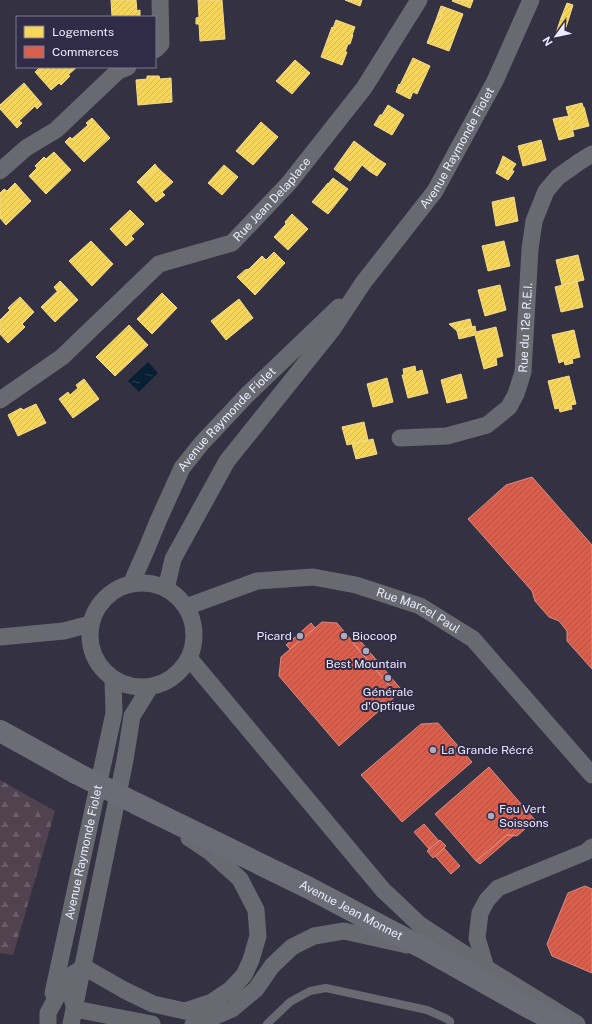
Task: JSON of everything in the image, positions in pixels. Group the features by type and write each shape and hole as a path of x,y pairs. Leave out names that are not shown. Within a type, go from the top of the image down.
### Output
{"main road":[{"name":"Avenue Jean Monnet","path":"0,731 76,773 137,804 309,888 561,1024"}],"street":[{"path":"156,49 161,44 160,0"},
{"name":"Rue Jean Delaplace","path":"0,400 62,357 159,264 232,243 289,183 364,88 419,0"},
{"name":"Avenue Raymonde Fiolet","path":"166,589 173,559 227,461 332,330 363,283 435,191 496,81 531,0"},
{"path":"0,171 26,148 56,130 118,71 126,68"},
{"name":"Rue du 12e R.E.I.","path":"400,438 446,436 487,425 509,407 516,394 523,372 530,249 534,221 546,191 558,177 592,154"},
{"name":"Avenue Raymonde Fiolet","path":"131,584 182,468 201,444 247,395 363,283"},
{"name":"Rue Marcel Paul","path":"186,607 257,581 312,577 356,585 420,606 473,639 592,775"},
{"path":"131,584 155,584 166,589 177,597 186,607 191,619 194,632 193,645 189,658 182,669 162,684 137,688 113,680 101,669 93,656 89,640 90,624 95,610 104,598 116,589 131,584"},
{"path":"0,637 64,631 90,624"},
{"path":"189,658 383,890 419,924 486,968 577,1024"},
{"name":"Avenue Raymonde Fiolet","path":"47,1020 114,713 113,680"},
{"name":"Avenue Raymonde Fiolet","path":"73,1016 125,760 132,716 150,687"},
{"path":"67,978 84,967 124,990 153,1004 185,1011 212,1002 231,989 244,975 251,960 258,936 256,910 240,879 210,852 137,804"},
{"path":"486,968 477,938 480,914 487,900 498,888 586,852 592,847"},
{"path":"47,1020 67,978 82,892 82,856"},
{"path":"193,1024 200,1023 232,1009 256,989 272,966 292,947 314,936 344,931 422,948"},
{"path":"67,978 73,1016 152,1024"}],"lane":[{"path":"267,1024 290,1002 310,991 326,988 427,1010 445,1018 450,1023"}],"green space":[{"path":"0,780 55,811 13,955 0,953"}],"water":[{"path":"148,362 158,373 139,392 128,381"}],"building: Logements":[{"path":"111,0 136,0 137,11 140,10 140,16 112,16"},
{"path":"198,0 222,0 225,39 200,41 199,24 196,24 196,18 199,17"},
{"path":"345,0 362,0 360,6"},
{"path":"473,0 470,8 452,1"},
{"path":"567,3 573,5 568,21 561,18"},
{"path":"441,6 444,7 439,21 436,20"},
{"path":"444,7 463,14 449,51 427,43 436,20 439,21"},
{"path":"561,18 568,21 563,36 556,33"},
{"path":"336,20 355,27 350,44 348,44 345,52 347,52 342,65 321,57"},
{"path":"413,58 430,66 417,94 413,92 410,99 396,92"},
{"path":"295,60 310,73 292,94 276,81"},
{"path":"39,68 76,68 68,75 70,76 61,85 59,83 51,90 35,72"},
{"path":"147,76 159,76 160,79 171,78 172,102 138,105 136,80 147,79"},
{"path":"24,83 42,104 37,109 35,106 19,121 22,123 17,128 0,109 0,105"},
{"path":"582,103 589,126 573,130 566,107"},
{"path":"388,105 404,115 392,135 374,125"},
{"path":"569,116 574,136 559,140 553,119"},
{"path":"92,118 110,138 84,162 65,142 70,137 72,139 88,125 86,123"},
{"path":"261,122 278,137 253,165 236,151"},
{"path":"541,140 546,160 523,166 518,146"},
{"path":"354,141 378,159 369,171 362,165 350,181 334,169"},
{"path":"54,152 71,170 46,194 29,176 37,168 35,166 44,157 46,159"},
{"path":"503,156 516,164 512,170 514,171 513,173 500,164"},
{"path":"378,159 386,164 377,176 369,171"},
{"path":"155,164 157,167 139,184 137,182"},
{"path":"500,164 513,173 508,180 496,173"},
{"path":"224,165 238,177 222,195 208,183"},
{"path":"157,167 173,182 162,192 165,195 156,202 139,184"},
{"path":"333,178 348,189 328,214 312,202"},
{"path":"15,183 31,201 6,225 0,218 0,193 4,189 7,191"},
{"path":"514,197 518,221 496,226 492,202"},
{"path":"130,210 144,224 131,236 134,239 126,246 110,229"},
{"path":"292,214 308,229 288,250 274,237 286,224 285,222"},
{"path":"91,241 113,264 92,286 69,261"},
{"path":"504,241 510,266 488,271 482,246"},
{"path":"274,252 285,263 255,295 237,277 245,270 249,269 262,256 266,260"},
{"path":"578,255 584,280 562,285 556,260"},
{"path":"60,281 64,285 57,291 54,287"},
{"path":"577,281 583,307 561,312 555,287"},
{"path":"64,285 78,300 55,322 41,307"},
{"path":"500,285 506,310 485,316 478,290"},
{"path":"162,293 177,308 152,334 137,319"},
{"path":"20,297 34,312 22,324 25,327 8,343 0,334 0,320 10,310 8,308"},
{"path":"239,299 253,318 226,340 211,321"},
{"path":"470,319 472,327 457,331 449,324"},
{"path":"129,325 148,345 115,376 96,357"},
{"path":"475,326 476,332 496,327 503,356 496,358 497,365 484,369 475,335 459,339 457,331"},
{"path":"574,330 580,357 572,359 573,363 565,365 564,361 559,363 552,335"},
{"path":"415,366 416,372 422,370 428,393 408,398 402,375 404,375 403,369"},
{"path":"461,374 467,398 447,403 441,380"},
{"path":"569,376 576,404 571,405 572,409 560,412 559,408 555,409 548,381"},
{"path":"387,378 393,402 373,407 367,384"},
{"path":"84,379 99,399 73,418 59,399 68,392 70,395 78,388 76,385"},
{"path":"36,404 46,423 18,436 8,415 21,408 23,410"},
{"path":"364,422 368,440 347,445 342,427"},
{"path":"373,439 377,454 356,459 352,444"}],"building: Commerces":[{"path":"532,477 592,545 592,669 567,641 567,631 559,621 549,617 535,601 532,591 468,519 506,485"},
{"path":"322,622 337,623 397,695 339,746 279,676 281,657"},
{"path":"311,623 315,628 290,649 286,645"},
{"path":"357,637 400,688 395,692 352,642"},
{"path":"438,723 472,762 402,822 361,775 421,724"},
{"path":"489,767 535,820 517,836 507,835 476,861 435,814"},
{"path":"424,824 439,841 429,849 414,832"},
{"path":"507,835 514,835 480,864 476,861"},
{"path":"440,840 446,846 433,858 427,851"},
{"path":"444,848 460,866 451,874 435,856"},
{"path":"585,886 592,889 592,973 552,956 547,944 568,893"}],"place":[{"name":"Picard","path":"300,636"},
{"name":"Biocoop","path":"344,636"},
{"name":"Best Mountain","path":"366,651"},
{"name":"Générale d'Optique","path":"388,678"},
{"name":"La Grande Récré","path":"433,750"},
{"name":"Feu Vert Soissons","path":"491,816"}]}
